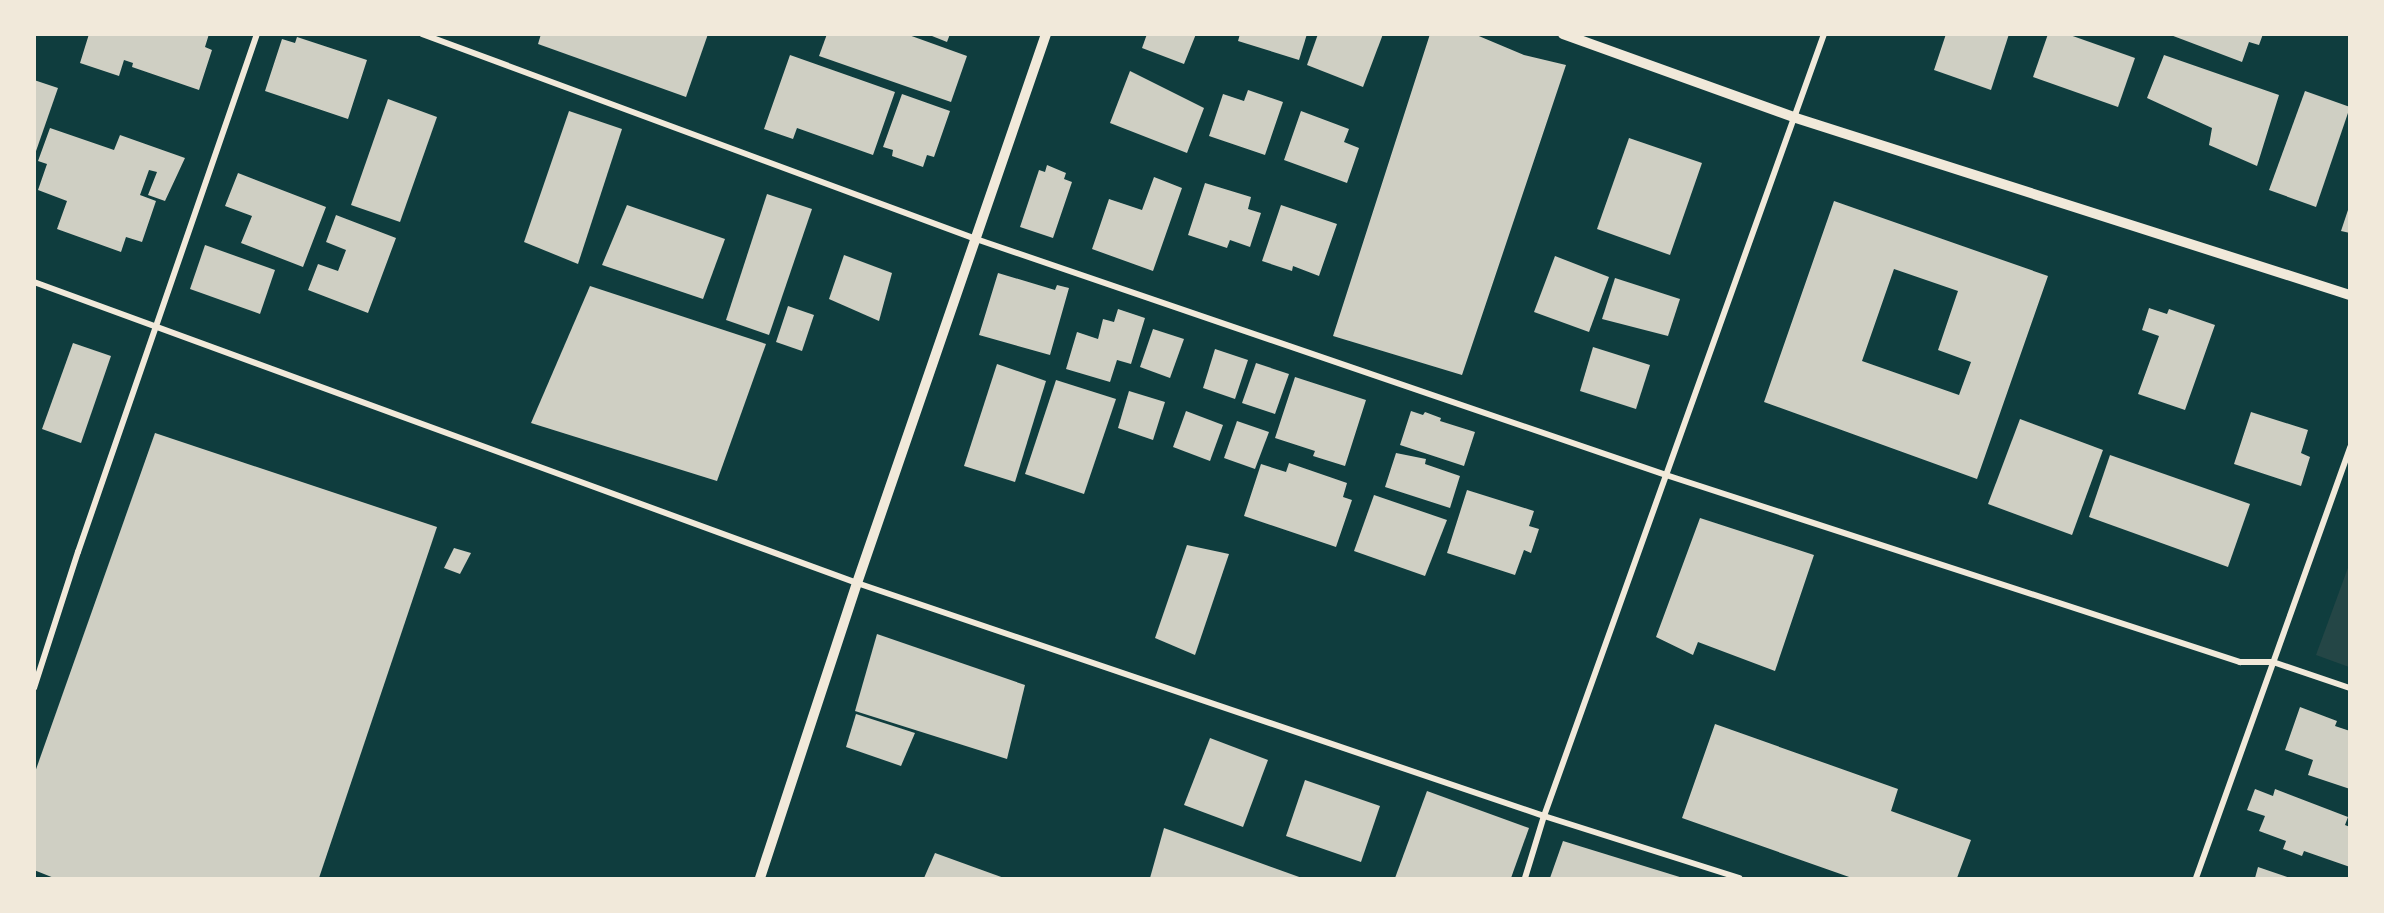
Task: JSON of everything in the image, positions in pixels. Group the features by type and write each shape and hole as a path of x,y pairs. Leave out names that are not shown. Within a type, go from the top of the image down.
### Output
{"street":[{"path":"34,688 78,552 257,34"},
{"path":"422,34 976,239 1666,475 2240,662 2273,662 2349,688"},
{"path":"760,879 857,583 1046,34"},
{"path":"1563,34 1796,118 2349,295"},
{"path":"1525,879 1544,816 1796,118 1824,34"},
{"path":"34,282 857,583 1544,816 1739,879"},
{"path":"2196,879 2349,447"}],"shaded area":[{"path":"2349,565 2349,667 2316,655"}],"building":[{"path":"89,34 209,34 205,47 212,50 199,90 132,67 133,63 124,60 119,76 80,63"},
{"path":"541,34 708,34 686,97 538,44"},
{"path":"827,34 906,34 967,56 951,102 819,56"},
{"path":"927,34 950,34 947,42"},
{"path":"1147,34 1196,34 1184,64 1142,48"},
{"path":"1240,34 1307,34 1299,60 1238,41"},
{"path":"1318,34 1383,34 1363,87 1307,65"},
{"path":"1430,34 1474,34 1524,55 1566,65 1462,375 1333,336"},
{"path":"1946,34 2009,34 1991,90 1934,70"},
{"path":"2048,34 2067,34 2135,58 2118,107 2033,77"},
{"path":"2168,34 2263,34 2259,45 2249,42 2242,62"},
{"path":"297,37 367,60 348,119 265,91 282,39 295,43"},
{"path":"790,55 895,92 873,155 797,128 793,139 764,129"},
{"path":"2164,55 2279,95 2257,166 2209,145 2212,128 2147,98"},
{"path":"1130,71 1204,108 1187,153 1110,123"},
{"path":"34,80 58,88 35,154 34,154"},
{"path":"1248,90 1283,102 1265,155 1209,136 1223,94 1244,101"},
{"path":"2305,91 2350,107 2316,207 2269,190"},
{"path":"902,94 950,111 934,157 927,155 923,167 892,156 893,150 883,147"},
{"path":"388,99 437,117 400,222 351,205"},
{"path":"569,111 622,129 578,264 524,242"},
{"path":"1301,111 1349,129 1344,142 1359,148 1347,183 1284,160"},
{"path":"50,128 114,150 120,135 185,158 165,201 148,195 157,172 149,170 140,195 156,201 142,242 126,237 121,252 57,229 67,201 38,190 47,164 38,161"},
{"path":"1629,138 1702,163 1670,255 1597,229"},
{"path":"1047,165 1066,173 1064,179 1072,182 1053,238 1020,227 1039,170 1045,172"},
{"path":"238,173 326,207 303,267 241,243 252,216 225,206"},
{"path":"1154,177 1182,188 1153,271 1092,249 1109,199 1142,210"},
{"path":"1205,183 1251,197 1248,209 1261,213 1250,247 1230,240 1227,248 1188,235"},
{"path":"767,194 812,209 769,335 726,320"},
{"path":"1834,201 2048,276 1977,479 1764,402","holes":["1894,269 1958,291 1938,350 1971,362 1959,395 1862,361"]},
{"path":"627,205 725,239 703,299 602,265"},
{"path":"1281,205 1337,224 1319,276 1293,266 1292,271 1262,261"},
{"path":"2350,207 2350,233 2341,231"},
{"path":"336,215 396,238 368,313 308,290 318,264 338,271 346,250 326,242"},
{"path":"205,245 275,270 260,314 190,289"},
{"path":"844,255 892,273 879,321 829,299"},
{"path":"1555,256 1609,277 1589,332 1534,312"},
{"path":"998,273 1055,290 1057,285 1069,288 1050,355 979,335"},
{"path":"1615,278 1680,299 1668,336 1602,319"},
{"path":"590,286 766,344 717,481 531,423"},
{"path":"788,306 814,315 802,351 776,342"},
{"path":"2149,308 2167,314 2169,309 2215,325 2185,410 2138,394 2159,336 2142,330"},
{"path":"1118,309 1145,318 1131,364 1117,360 1110,382 1066,369 1077,332 1098,339 1103,319 1114,322"},
{"path":"1153,329 1184,339 1170,378 1140,367"},
{"path":"73,343 111,356 81,443 42,429"},
{"path":"1593,347 1650,365 1636,409 1580,391"},
{"path":"1215,349 1248,360 1235,399 1203,388"},
{"path":"1256,363 1289,374 1275,414 1242,403"},
{"path":"997,364 1046,381 1015,482 964,466"},
{"path":"1295,377 1366,400 1345,466 1313,456 1315,451 1275,438"},
{"path":"1056,380 1116,399 1084,494 1025,474"},
{"path":"1129,391 1165,402 1153,440 1118,428"},
{"path":"1186,411 1223,425 1210,461 1173,447"},
{"path":"1411,411 1423,415 1425,412 1441,418 1440,421 1475,432 1464,466 1400,445"},
{"path":"2251,412 2308,430 2301,453 2310,457 2301,486 2234,464"},
{"path":"2020,419 2103,450 2072,535 1988,504"},
{"path":"1237,421 1269,432 1255,469 1224,458"},
{"path":"155,433 437,527 319,878 54,878 34,870 34,775"},
{"path":"1396,453 1426,459 1425,464 1460,476 1450,508 1385,487"},
{"path":"2110,455 2250,504 2228,567 2089,517"},
{"path":"1289,463 1347,483 1343,497 1352,500 1336,547 1244,516 1261,464 1286,472"},
{"path":"1467,490 1534,511 1529,526 1539,529 1531,553 1524,550 1515,575 1447,553"},
{"path":"1374,495 1447,520 1425,576 1354,551"},
{"path":"1700,518 1814,555 1775,671 1698,642 1693,655 1656,637"},
{"path":"1187,545 1229,554 1195,655 1155,638"},
{"path":"454,548 471,553 460,574 444,568"},
{"path":"877,634 1025,685 1007,759 855,711"},
{"path":"2300,707 2337,721 2335,726 2350,731 2350,789 2308,775 2313,760 2285,750"},
{"path":"856,714 915,733 901,766 846,747"},
{"path":"1715,724 1898,789 1891,811 1971,840 1957,878 1852,878 1682,818"},
{"path":"1210,738 1268,760 1243,827 1184,805"},
{"path":"1305,780 1380,806 1361,862 1286,836"},
{"path":"2255,789 2273,796 2275,789 2348,817 2345,825 2350,827 2350,867 2304,851 2302,856 2283,849 2286,841 2259,831 2265,816 2247,810"},
{"path":"1427,791 1529,828 1511,878 1395,878"},
{"path":"1164,828 1302,878 1150,878"},
{"path":"1563,841 1683,878 1550,878"},
{"path":"935,853 1004,878 924,878"},
{"path":"2258,867 2290,878 2255,878"}]}
